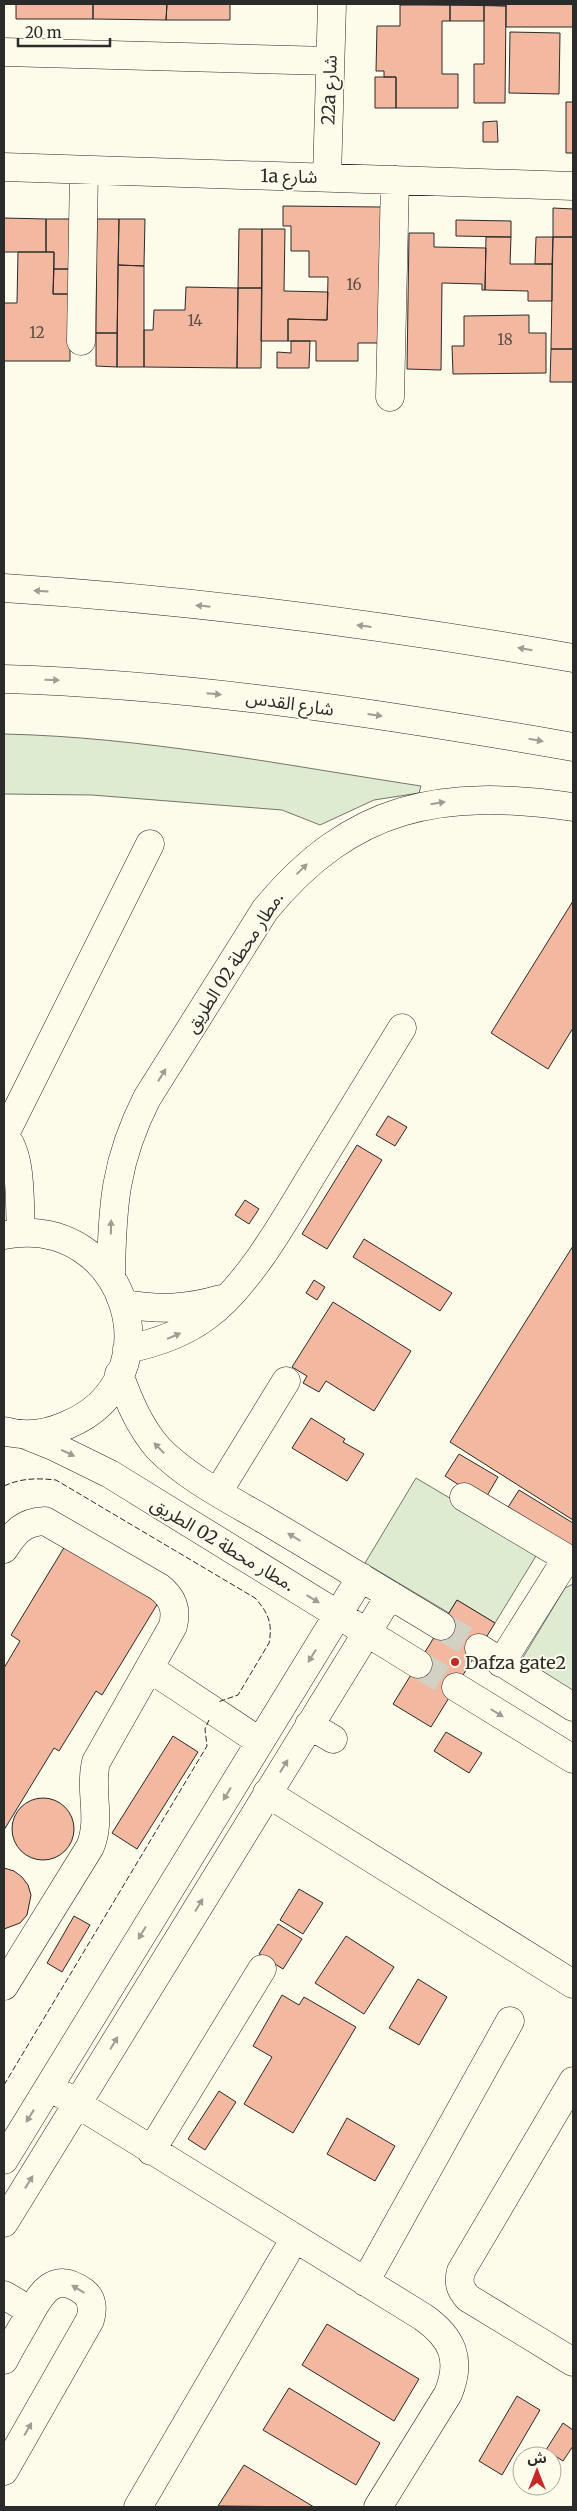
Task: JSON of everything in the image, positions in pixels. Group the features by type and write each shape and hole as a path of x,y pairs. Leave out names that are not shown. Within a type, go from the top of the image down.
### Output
{"street":[{"name":"22a شارع","path":"326,176 332,4"},
{"path":"4,52 330,61"},
{"name":"1a شارع","path":"4,167 326,176 573,186"},
{"path":"81,341 84,170"},
{"path":"390,397 395,180"},
{"path":"4,588 79,593 267,613 458,638 573,658"},
{"name":"شارع القدس","path":"4,679 60,680 240,696 452,726 573,747"},
{"name":"مطار محطة 02 الطريق.","path":"111,1276 114,1192 119,1168 136,1120 147,1098 265,910 286,884 310,861 337,841 391,815 430,805 463,800 531,800 573,806"},
{"path":"9,1433 57,1430 87,1414 106,1396 119,1374 127,1349 128,1327 125,1304 111,1276 97,1260 81,1247 62,1238 42,1232 12,1233 16,1158 12,1146 4,1135 150,844"},
{"path":"127,1349 156,1343 183,1332 208,1316 230,1296 276,1234 402,1028"},
{"path":"125,1304 151,1309 178,1309 230,1296"},
{"path":"119,1374 130,1406 143,1428 158,1448 177,1465 218,1492 441,1626"},
{"path":"218,1492 286,1381"},
{"name":"مطار محطة 02 الطريق.","path":"9,1433 53,1446 110,1474 418,1664"},
{"path":"464,1497 570,1560 490,1656 573,1707"},
{"path":"4,1549 21,1526 32,1521 45,1521 159,1587 168,1594 174,1604 175,1615 173,1626 96,1762 92,1784 96,1824 90,1846 4,1986"},
{"path":"4,2160 361,1577"},
{"path":"4,2223 390,1595"},
{"path":"149,1668 259,1741"},
{"path":"456,1687 573,1759"},
{"path":"309,1724 333,1739"},
{"path":"267,1793 573,1984"},
{"path":"150,2151 262,1969"},
{"path":"365,2282 510,2021"},
{"path":"573,2081 461,2271 458,2281 461,2291 468,2298 573,2362"},
{"path":"49,2086 150,2151 436,2326 446,2337 452,2350 455,2365 453,2380 448,2394 378,2507"},
{"path":"138,2507 295,2238"},
{"path":"4,2360 45,2289 61,2283 69,2284 85,2293 92,2308 90,2320 4,2471"},
{"path":"4,2295 31,2311"}],"green space":[{"path":"4,734 56,736 161,746 421,786 419,793 374,800 320,825 282,810 92,795 4,794"},
{"path":"416,1478 539,1551 495,1623 457,1600 449,1613 365,1563"},
{"path":"573,1584 573,1697 519,1664 565,1588"}],"building":[{"path":"16,4 93,4 93,19 16,19"},
{"path":"93,4 167,4 166,20 93,19"},
{"path":"167,4 230,4 230,20 166,20"},
{"path":"400,4 450,4 450,5"},
{"path":"506,4 506,6 450,5"},
{"path":"506,4 573,4 573,27 506,27"},
{"path":"400,5 450,5 450,21 442,21 442,74 458,74 458,108 396,108 396,77 384,77 384,71 376,71 377,26 400,26"},
{"path":"450,5 484,5 484,21 450,21"},
{"path":"484,5 506,6 505,103 474,103 474,64 484,64"},
{"path":"510,32 560,33 559,94 509,93"},
{"path":"375,77 396,77 396,108 375,108"},
{"path":"566,102 573,102 573,153 566,153"},
{"path":"497,121 498,142 483,142 483,122"},
{"path":"283,206 381,207 379,343 358,343 358,361 316,361 316,341 288,341 288,319 327,320 328,277 309,277 309,251 291,251 291,226 283,226"},
{"path":"553,208 573,209 573,237 553,237"},
{"path":"4,218 46,219 46,252 4,252"},
{"path":"46,219 70,219 70,269 54,269 54,252 46,252"},
{"path":"97,219 119,219 117,333 96,333"},
{"path":"119,219 145,219 144,266 118,265"},
{"path":"456,220 511,221 511,237 456,236"},
{"path":"239,229 262,229 262,288 238,288"},
{"path":"262,229 285,229 284,291 328,292 327,320 288,319 288,341 261,341"},
{"path":"409,233 434,233 434,247 486,248 485,290 482,290 482,284 442,283 441,370 407,369"},
{"path":"486,237 511,237 510,264 552,264 552,301 528,301 528,291 485,290"},
{"path":"536,237 553,237 552,264 535,264"},
{"path":"553,237 573,237 573,349 551,349"},
{"path":"18,252 54,252 53,294 70,294 70,361 4,361 4,303 17,303"},
{"path":"118,265 144,266 144,367 117,367"},
{"path":"54,269 70,269 70,294 53,294"},
{"path":"186,287 238,288 237,368 144,367 144,330 153,330 154,310 185,310"},
{"path":"238,288 262,288 261,368 237,368"},
{"path":"529,315 529,333 546,333 546,373 453,374 452,346 464,346 464,316"},
{"path":"96,333 117,333 117,367 96,366"},
{"path":"291,341 310,341 309,368 277,368 277,352 291,353"},
{"path":"551,349 573,349 573,382 550,382"},
{"path":"573,901 573,1028 548,1069 491,1033"},
{"path":"388,1116 407,1127 395,1146 376,1135"},
{"path":"357,1145 382,1160 327,1249 302,1234"},
{"path":"245,1200 259,1209 249,1224 235,1215"},
{"path":"364,1239 452,1293 440,1311 353,1257"},
{"path":"573,1246 573,1520 450,1442"},
{"path":"314,1280 325,1287 317,1300 306,1293"},
{"path":"333,1302 411,1351 374,1411 326,1381 319,1392 303,1383 307,1376 292,1367"},
{"path":"311,1418 345,1439 343,1442 364,1454 347,1481 292,1448"},
{"path":"459,1454 498,1477 484,1501 445,1476"},
{"path":"519,1490 573,1523 573,1554 505,1512"},
{"path":"65,1546 158,1603 102,1695 96,1691 59,1751 54,1748 4,1830 4,1668 20,1641 11,1635"},
{"path":"457,1600 495,1623 431,1727 393,1704"},
{"path":"446,1732 482,1753 469,1773 434,1751"},
{"path":"173,1736 198,1752 137,1849 112,1833"},
{"path":"43,1798 55,1801 65,1807 71,1817 74,1829 71,1841 65,1851 55,1857 43,1860 31,1857 21,1851 15,1841 12,1829 15,1817 21,1807 31,1801"},
{"path":"4,1868 14,1871 22,1877 28,1885 31,1895 27,1915 20,1923 4,1929"},
{"path":"299,1889 323,1903 303,1934 280,1920"},
{"path":"74,1916 90,1925 62,1972 47,1963"},
{"path":"278,1924 302,1939 283,1969 259,1954"},
{"path":"346,1936 394,1967 364,2014 315,1983"},
{"path":"418,1979 447,1997 419,2045 389,2028"},
{"path":"282,1995 299,2005 304,1997 356,2027 293,2133 244,2104 272,2057 253,2046"},
{"path":"219,2091 236,2102 205,2150 188,2139"},
{"path":"347,2118 395,2146 375,2181 327,2154"},
{"path":"327,2324 419,2379 394,2421 302,2365"},
{"path":"289,2388 380,2443 356,2485 263,2430"},
{"path":"517,2396 540,2410 519,2446 512,2446 512,2458 502,2475 479,2461"},
{"path":"563,2423 573,2430 573,2446 563,2461 562,2446 549,2446"},
{"path":"244,2465 314,2507 218,2506"}],"tunnel":[{"path":"441,1626 479,1648"},
{"path":"418,1664 456,1687"}],"fence":[{"path":"4,1486 29,1479 56,1480 255,1598 266,1613 270,1624 269,1643 238,1695 218,1702"},
{"path":"4,2085 207,1746 205,1729 209,1720"}],"place":[{"name":"Dafza gate2","path":"455,1662"}]}
